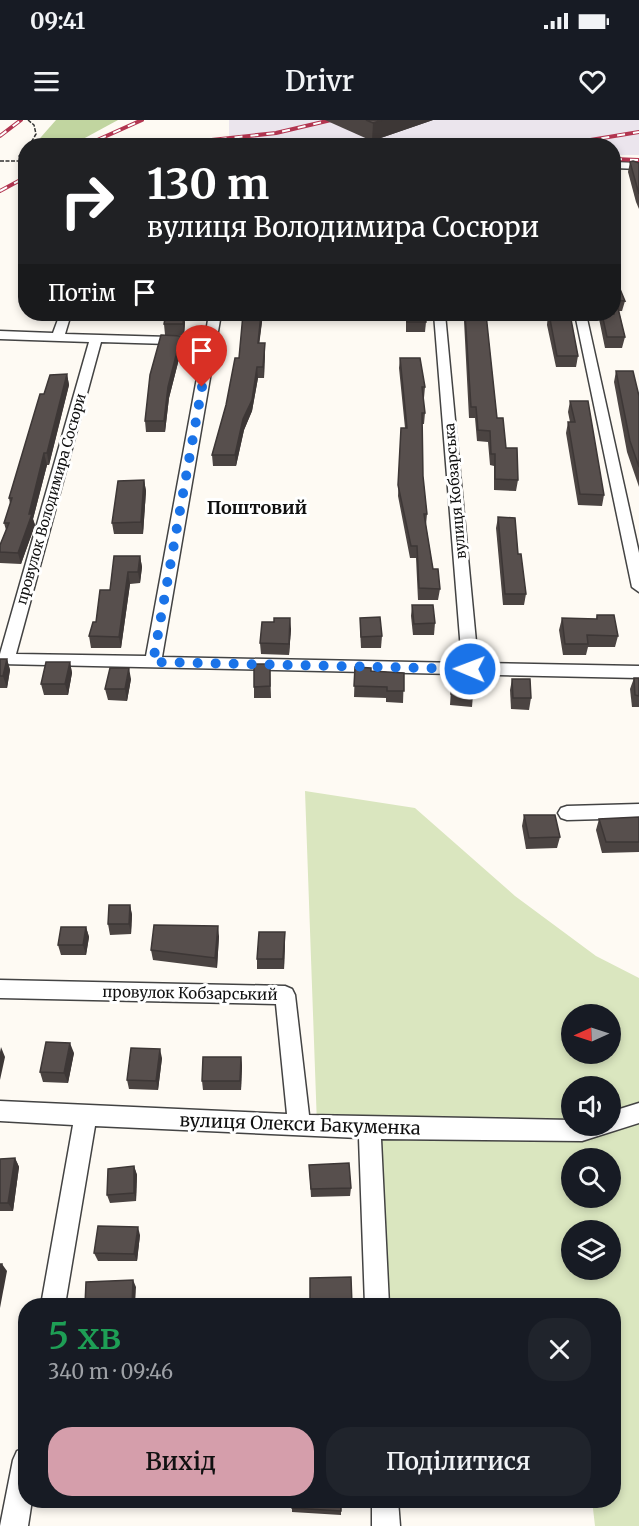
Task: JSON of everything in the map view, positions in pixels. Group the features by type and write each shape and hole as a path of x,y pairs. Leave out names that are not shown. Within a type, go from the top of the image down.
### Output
{"street":[{"path":"621,165 639,166"},
{"path":"58,337 63,321"},
{"path":"153,662 214,321"},
{"name":"вулиця Кобзарська","path":"441,321 470,669"},
{"path":"582,321 639,587"},
{"path":"0,335 210,342"},
{"name":"провулок Володимира Сосюри","path":"3,659 96,338"},
{"path":"3,659 639,672"},
{"path":"567,813 639,811"},
{"name":"провулок Кобзарський","path":"0,989 285,995 299,1124"},
{"name":"вулиця Олекси Бакуменка","path":"0,1110 370,1128 561,1131"},
{"path":"621,1119 639,1113"},
{"path":"54,1298 86,1114"},
{"path":"370,1128 377,1298"},
{"path":"14,1526 18,1504"},
{"path":"385,1508 386,1526"}],"path":[{"path":"28,120 34,125 36,134 33,138"},
{"path":"0,161 18,161"}],"shaded area":[{"path":"229,120 639,120 639,155 621,155 621,138 229,138"}],"green space":[{"path":"56,120 118,120 85,138 40,138"},
{"path":"305,791 415,808 515,896 596,956 639,978 639,1526 595,1526 593,1508 621,1508 621,1298 377,1298 370,1128 317,1125"}],"building":[{"path":"366,120 382,120 373,123"},
{"path":"630,162 639,163 639,194"},
{"path":"165,321 183,321 183,324 164,324"},
{"path":"242,321 260,321 258,343 265,343 263,367 257,367 252,400 243,419 235,455 212,455 226,405 235,358 239,358"},
{"path":"465,321 487,321 497,418 503,418 506,448 517,448 518,480 495,479 495,454 491,454 490,431 478,430 476,407 471,407"},
{"path":"550,321 571,321 578,356 557,356"},
{"path":"604,321 621,321 625,337 607,337"},
{"path":"161,335 181,336 168,387 164,421 145,421 150,375"},
{"path":"400,358 420,358 425,387 422,387 425,413 422,413 423,476 427,514 424,514 433,569 438,569 440,589 419,588 417,546 411,546 398,485 401,428 407,428"},
{"path":"616,371 633,371 639,396 639,467 630,441"},
{"path":"67,374 47,453 44,453 29,514 32,514 18,553 0,552 0,545 9,523 4,523 12,498 9,498 40,394 44,394 50,375"},
{"path":"570,401 588,401 604,495 580,494 568,422 575,422"},
{"path":"144,480 141,522 112,523 118,481"},
{"path":"498,517 515,518 518,554 521,554 526,594 505,594"},
{"path":"114,556 140,556 138,572 128,572 119,637 89,636 93,622 96,622 100,590 110,590"},
{"path":"412,605 433,605 435,623 414,624"},
{"path":"597,615 614,615 618,636 587,635 588,644 565,644 562,618 597,619"},
{"path":"380,617 382,636 361,637 360,618"},
{"path":"274,618 290,618 289,644 260,643 262,622 274,622"},
{"path":"0,659 7,659 3,676 0,676"},
{"path":"46,662 70,662 65,684 41,684"},
{"path":"254,664 270,664 270,686 254,687"},
{"path":"355,667 371,668 371,671 404,673 404,691 387,691 387,687 354,686"},
{"path":"110,668 129,668 125,689 105,689"},
{"path":"452,674 473,676 473,695 451,694"},
{"path":"634,678 639,678 639,696 635,695"},
{"path":"512,679 530,679 531,698 513,698"},
{"path":"524,815 555,815 560,837 529,838"},
{"path":"639,817 639,842 606,842 599,819"},
{"path":"109,905 130,905 129,924 108,924"},
{"path":"154,925 218,926 215,958 151,950"},
{"path":"61,927 86,927 83,945 58,945"},
{"path":"259,932 285,932 283,959 257,959"},
{"path":"46,1042 70,1043 64,1073 40,1072"},
{"path":"131,1048 160,1049 156,1081 127,1080"},
{"path":"203,1057 241,1057 240,1081 202,1081"},
{"path":"15,1158 8,1203 0,1203 0,1159"},
{"path":"349,1163 351,1188 311,1189 309,1165"},
{"path":"134,1166 134,1193 107,1195 108,1169"},
{"path":"98,1226 138,1227 134,1254 94,1253"},
{"path":"351,1277 352,1298 310,1298 310,1278"},
{"path":"133,1280 132,1298 85,1298 86,1282"},
{"path":"292,1508 341,1508 341,1511"}],"railway":[{"path":"0,136 21,120"},
{"path":"102,138 142,120"},
{"path":"229,138 276,133 331,120"},
{"path":"603,138 639,132"},
{"path":"621,159 639,160"},
{"path":"0,191 18,181"}],"district":[{"name":"Поштовий","path":"257,507"}],"route":[{"path":"202,387 153,662 470,669"}]}
